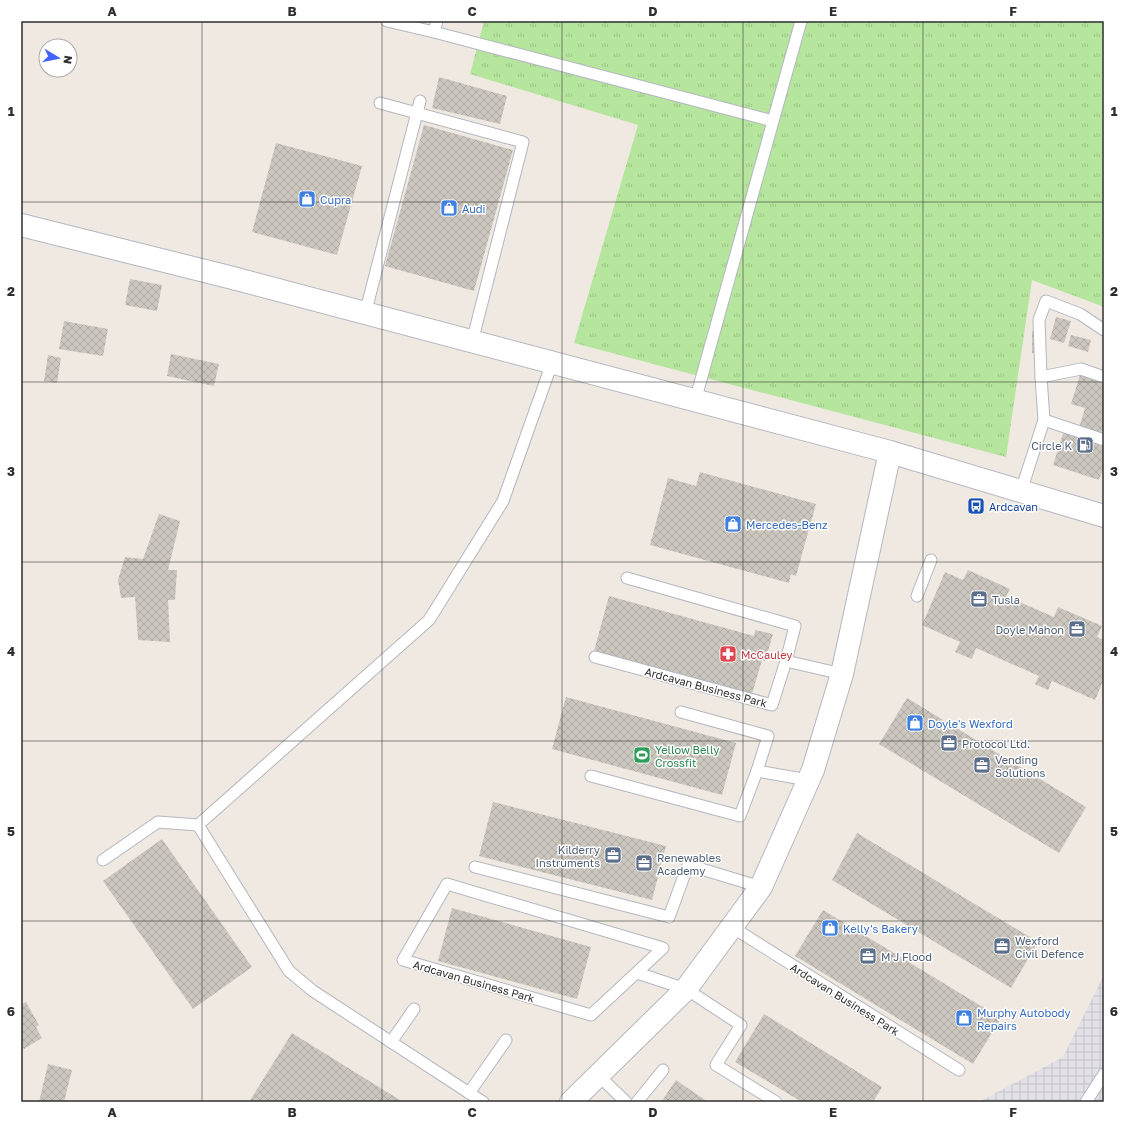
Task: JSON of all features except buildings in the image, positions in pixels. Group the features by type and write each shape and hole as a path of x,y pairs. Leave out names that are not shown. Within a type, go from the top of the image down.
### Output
{"main road":[{"path":"21,225 229,277 890,452 1104,516"},
{"path":"571,1102 686,989 761,887 813,770 842,674 890,452"}],"lane":[{"path":"387,21 435,26 773,121"},
{"path":"695,401 801,21"},
{"path":"365,314 420,101"},
{"path":"380,103 523,142 472,342"},
{"path":"1022,491 1044,420 1039,320 1046,301 1080,314 1104,330"},
{"path":"103,860 158,822 198,825 429,620 503,501 552,363"},
{"path":"1041,377 1081,369 1104,378"},
{"path":"1044,420 1104,440"},
{"path":"917,596 931,560"},
{"name":"Ardcavan Business Park","path":"595,657 772,705 795,626 627,578"},
{"path":"786,661 842,674"},
{"path":"591,776 740,816 768,736 681,712"},
{"path":"757,771 808,780"},
{"path":"198,825 289,971 312,991 483,1102"},
{"path":"475,867 669,917 688,864 761,887"},
{"name":"Ardcavan Business Park","path":"447,884 663,948 637,974 591,1015 403,960 447,884"},
{"name":"Ardcavan Business Park","path":"732,927 959,1070"},
{"path":"637,974 686,989 740,1025 716,1065 776,1102"},
{"path":"391,1042 414,1010"},
{"path":"469,1093 506,1040"},
{"path":"637,1102 663,1070"},
{"path":"1086,1102 1104,1074"},
{"path":"598,1075 626,1102"}],"shaded area":[{"path":"1104,975 1104,1102 979,1102 1063,1057"}],"green space":[{"path":"484,21 1104,21 1104,307 1032,280 1006,457 574,343 638,125 470,74"}],"place":[{"name":"Cupra","path":"307,199"},
{"name":"Audi","path":"449,208"},
{"name":"Circle K","path":"1085,445"},
{"name":"Ardcavan","path":"976,506"},
{"name":"Mercedes-Benz","path":"733,524"},
{"name":"Tusla","path":"979,599"},
{"name":"Doyle Mahon","path":"1077,629"},
{"name":"McCauley","path":"728,654"},
{"name":"Doyle's Wexford","path":"915,723"},
{"name":"Protocol Ltd.","path":"949,743"},
{"name":"Yellow Belly Crossfit","path":"642,755"},
{"name":"Vending Solutions","path":"982,765"},
{"name":"Kilderry Instruments","path":"613,855"},
{"name":"Renewables Academy","path":"644,863"},
{"name":"Kelly's Bakery","path":"830,928"},
{"name":"Wexford Civil Defence","path":"1002,946"},
{"name":"M J Flood","path":"868,956"},
{"name":"Murphy Autobody Repairs","path":"964,1018"}]}
